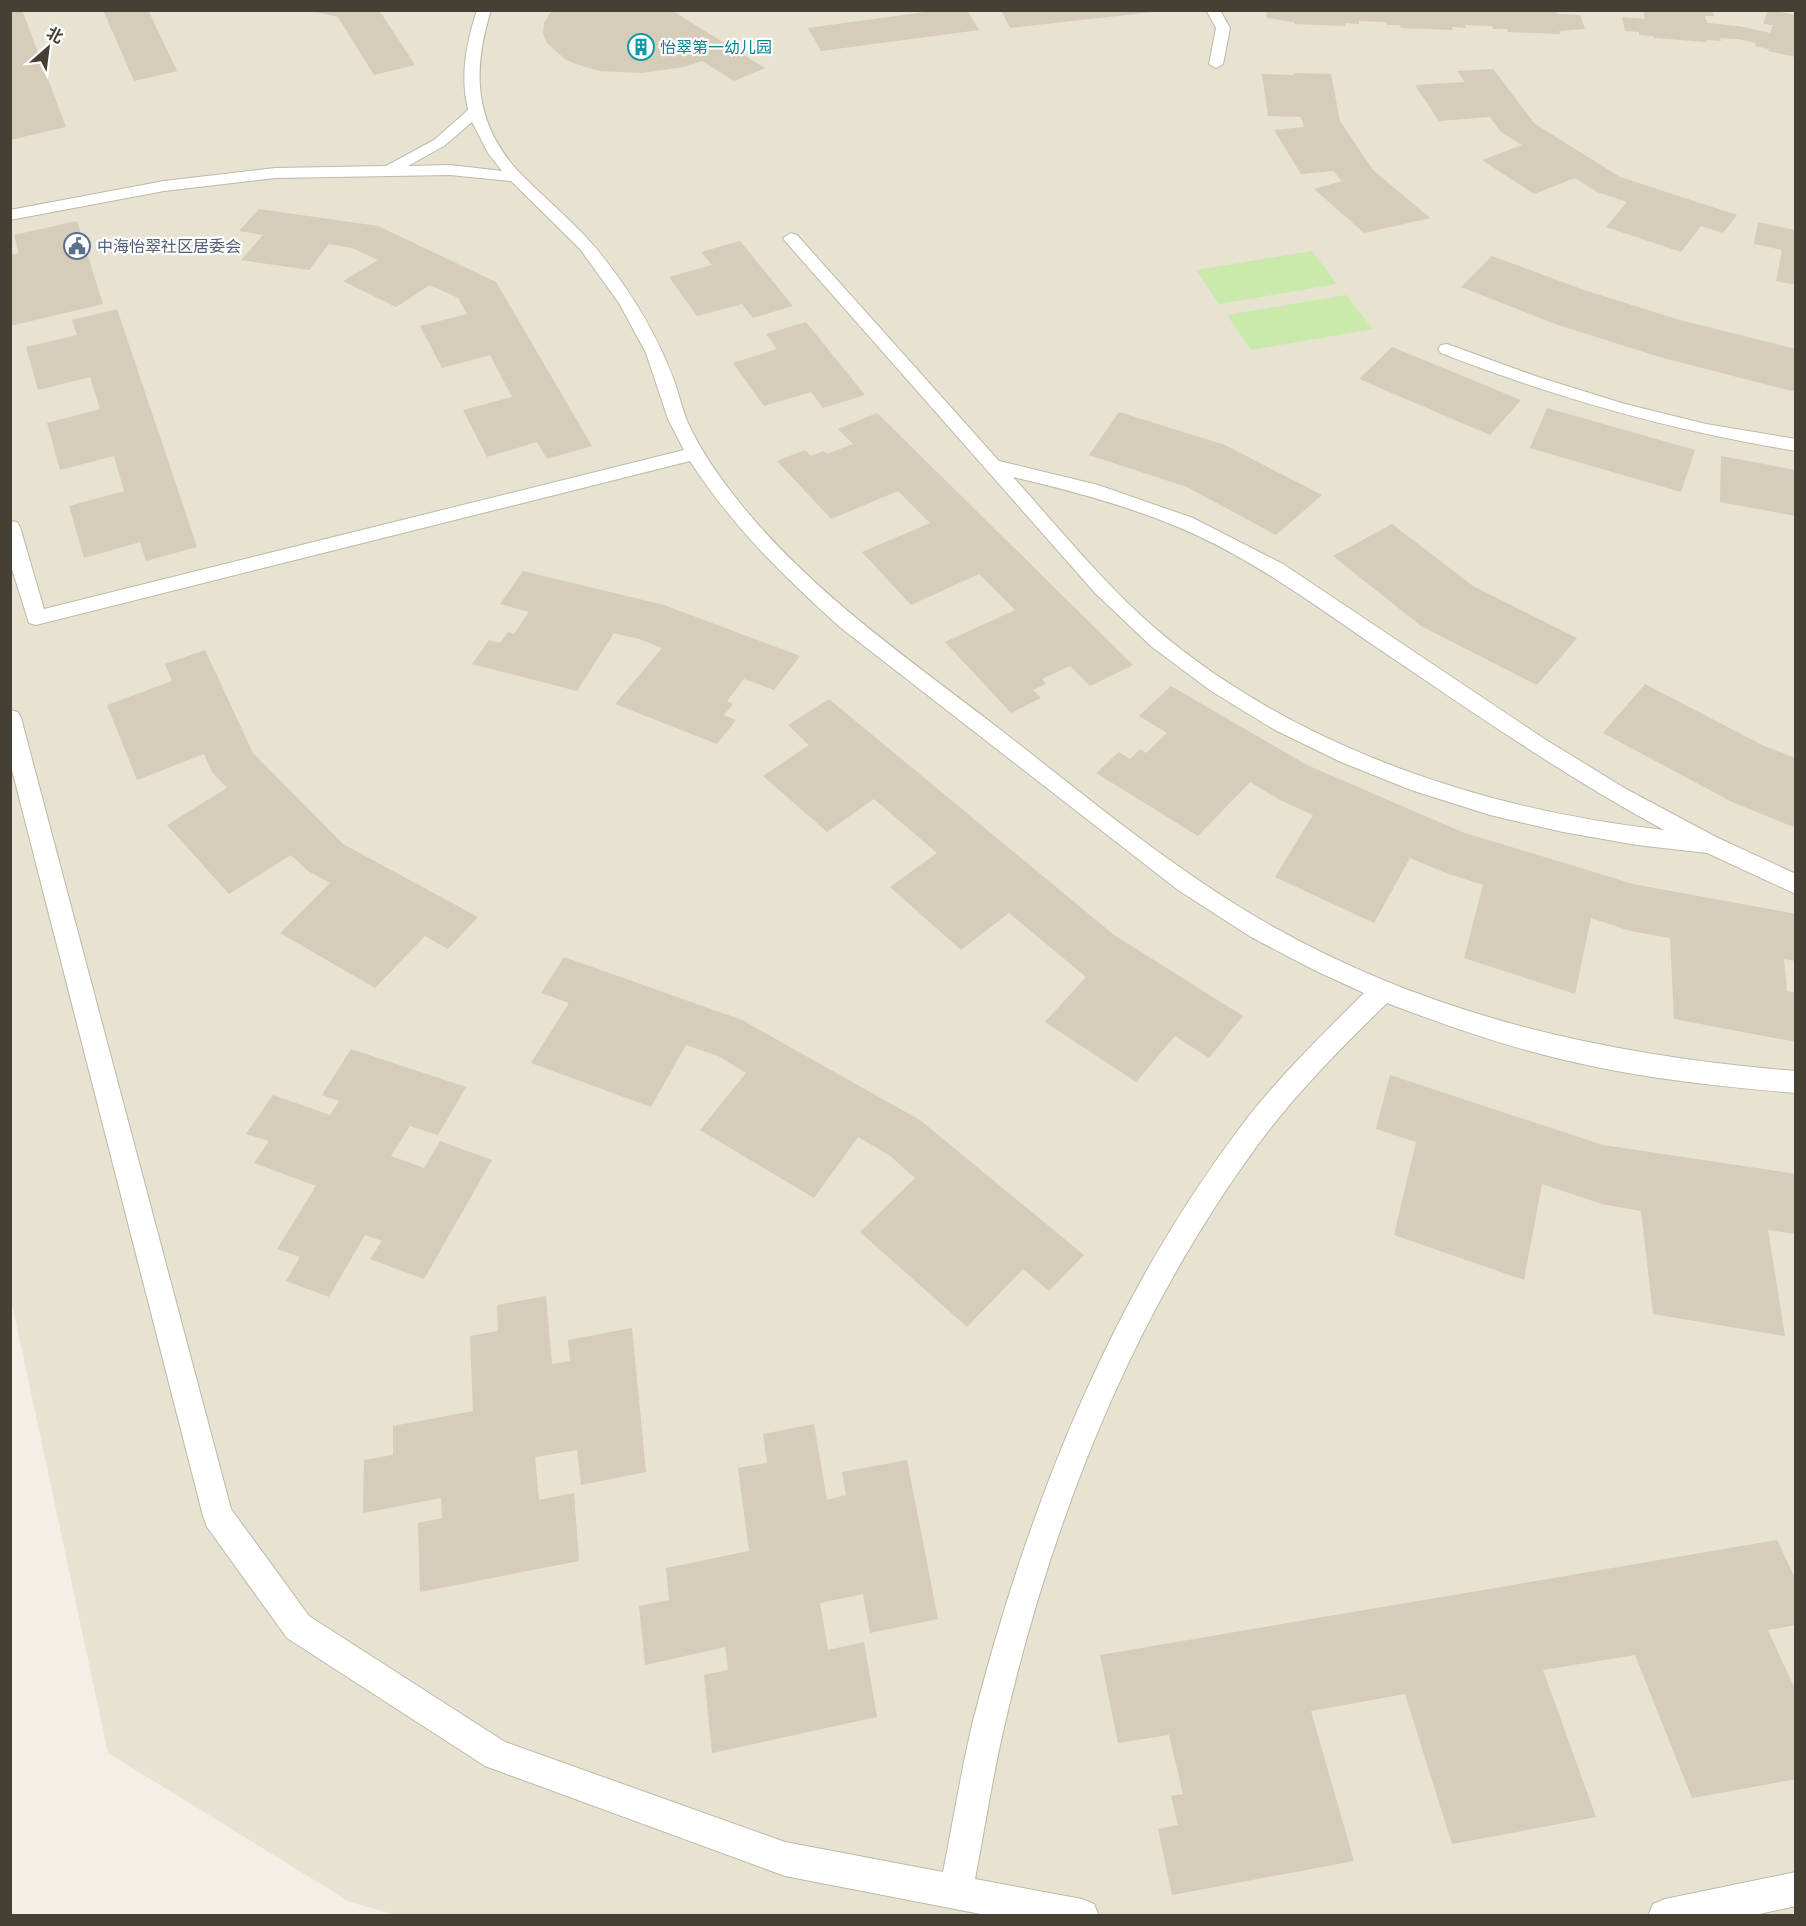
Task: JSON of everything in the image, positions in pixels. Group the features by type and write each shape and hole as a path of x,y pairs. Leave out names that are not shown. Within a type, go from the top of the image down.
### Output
{"lane":[{"path":"484,10 474,40 470,61 470,81 476,111 490,145 513,177 585,245 612,279 650,344 677,418 696,453 728,499 761,541 801,582 858,630 1195,890 1259,930 1329,966 1383,991 1482,1028 1564,1051 1648,1068 1733,1079 1796,1082"},
{"path":"1213,10 1223,28 1216,64"},
{"path":"383,172 413,159 439,143 476,111"},
{"path":"10,215 164,186 220,178 330,171 450,170 513,177"},
{"path":"791,238 1084,569 1126,613 1159,642 1206,677 1267,715 1315,740 1377,768 1444,792 1515,813 1587,829 1660,840 1710,844"},
{"path":"1447,349 1526,380 1599,404 1711,431 1796,445"},
{"path":"10,526 36,618 696,453"},
{"path":"993,466 1091,489 1186,523 1276,569 1535,744 1618,795 1710,844 1796,885"},
{"path":"10,718 218,1516 298,1627 496,1755 785,1859 1082,1916"},
{"path":"956,1892 989,1723 1030,1574 1077,1442 1130,1327 1187,1226 1249,1136 1314,1059 1383,991"},
{"path":"1665,1916 1796,1889"}],"shaded area":[{"path":"10,11 1795,11 1795,1915 396,1915 350,1902 108,1753 11,1299"}],"green space":[{"path":"1312,251 1337,284 1219,304 1196,270"},
{"path":"1346,295 1373,329 1251,350 1227,315"}],"building":[{"path":"10,10 22,10 66,127 10,140"},
{"path":"103,10 148,10 177,71 134,81"},
{"path":"307,10 379,10 415,65 374,75 338,17"},
{"name":"怡翠第一幼儿园","path":"552,10 671,10 765,68 734,81 702,61 684,67 642,73 600,71 566,60 547,43 543,33 544,23"},
{"path":"940,10 967,10 979,30 821,51 808,28"},
{"path":"1001,10 1153,10 1153,12 1010,28"},
{"path":"1266,10 1556,10 1557,14 1580,15 1585,29 1559,31 1560,34 1508,32 1507,29 1493,29 1492,26 1465,25 1466,28 1452,27 1453,30 1401,28 1400,25 1387,25 1386,22 1359,21 1359,24 1345,23 1346,26 1295,24 1267,18"},
{"path":"1643,10 1712,10 1714,16 1705,16 1707,23 1738,26 1770,33 1773,25 1763,24 1768,10 1796,15 1796,57 1768,51 1769,49 1755,46 1756,43 1738,39 1720,38 1721,41 1707,40 1707,42 1654,38 1639,35 1639,32 1625,31 1622,17 1645,19"},
{"path":"1493,69 1535,124 1620,177 1737,215 1723,233 1701,226 1681,252 1606,227 1627,202 1597,192 1575,178 1534,194 1482,160 1522,145 1501,132 1490,117 1439,121 1415,85 1465,82 1457,71"},
{"path":"1293,73 1331,74 1340,121 1373,170 1430,218 1364,233 1314,189 1342,181 1333,171 1301,174 1274,130 1304,127 1301,117 1268,116 1262,74 1294,75"},
{"path":"259,209 378,226 496,282 592,446 547,459 537,442 487,457 463,410 512,397 490,355 442,368 420,326 467,314 458,298 430,285 396,307 343,281 378,260 352,248 329,244 309,270 241,260 263,235 239,231"},
{"path":"77,221 103,304 10,326 10,255 19,253 14,235"},
{"path":"1758,222 1796,230 1796,285 1776,281 1782,250 1754,244"},
{"path":"740,241 793,306 753,318 742,304 697,316 669,277 712,265 701,252"},
{"path":"1492,256 1584,290 1680,320 1796,349 1796,392 1663,358 1558,325 1461,287"},
{"path":"117,309 197,547 146,561 140,542 84,558 69,506 124,491 114,456 60,470 47,423 100,409 90,377 38,390 26,347 77,335 72,320"},
{"path":"806,322 865,395 823,408 811,392 764,406 733,363 777,349 766,334"},
{"path":"1392,347 1521,400 1490,435 1359,379"},
{"path":"1547,408 1695,450 1681,492 1530,448"},
{"path":"1119,412 1225,445 1322,495 1276,535 1187,487 1089,455"},
{"path":"877,413 1133,665 1090,686 1070,666 1042,679 1046,684 1033,690 1041,698 1011,713 945,642 1015,610 979,574 911,605 862,552 930,523 898,491 831,519 777,461 805,450 811,456 823,451 827,454 853,444 838,429"},
{"path":"1721,456 1796,470 1796,516 1720,502"},
{"path":"1392,524 1473,586 1577,638 1537,685 1421,626 1333,556"},
{"path":"523,571 664,605 800,656 774,690 744,679 727,701 733,704 724,715 736,720 717,744 615,704 662,648 639,639 614,633 577,691 472,664 489,640 500,643 508,632 514,634 529,612 500,604"},
{"path":"205,650 253,753 343,844 478,917 448,949 425,936 375,988 280,933 330,883 308,871 291,855 229,894 167,825 227,788 212,772 204,754 137,780 107,705 172,681 165,664"},
{"path":"1645,684 1764,746 1796,758 1796,828 1732,802 1603,733"},
{"path":"1171,686 1307,765 1462,832 1633,884 1796,914 1796,961 1784,959 1787,991 1796,993 1796,1042 1674,1019 1670,938 1630,931 1591,918 1575,994 1464,958 1483,885 1410,858 1374,923 1275,877 1313,815 1280,800 1250,782 1198,836 1096,773 1119,752 1130,759 1140,749 1146,753 1167,733 1139,716"},
{"path":"829,699 1114,935 1243,1016 1209,1058 1175,1036 1136,1082 1045,1022 1086,977 1009,913 961,950 890,887 937,853 874,799 827,832 763,776 809,745 788,725"},
{"path":"564,957 742,1020 920,1120 1084,1255 1049,1291 1023,1269 967,1327 860,1232 915,1178 889,1155 858,1137 814,1198 700,1130 746,1073 718,1056 686,1045 651,1107 531,1063 569,1003 541,993"},
{"path":"351,1049 466,1087 438,1135 410,1126 391,1156 424,1168 440,1141 492,1160 424,1279 370,1259 382,1241 365,1235 329,1297 286,1281 300,1257 277,1249 316,1186 254,1163 269,1141 246,1134 273,1095 330,1115 339,1101 322,1095"},
{"path":"1390,1075 1603,1145 1796,1174 1796,1234 1768,1230 1785,1336 1653,1314 1641,1211 1602,1204 1542,1184 1524,1280 1394,1235 1416,1142 1376,1129"},
{"path":"546,1296 552,1364 570,1361 568,1340 632,1328 646,1472 581,1485 577,1450 535,1457 539,1500 574,1493 579,1561 420,1592 418,1523 442,1518 441,1498 363,1513 364,1460 393,1455 393,1426 473,1411 470,1336 498,1331 497,1305"},
{"path":"814,1424 827,1500 846,1495 842,1472 907,1460 938,1619 870,1633 863,1594 820,1603 828,1650 864,1642 877,1717 712,1753 704,1675 728,1670 725,1647 645,1665 639,1606 669,1600 666,1568 749,1551 738,1468 767,1463 763,1434"},
{"path":"1777,1540 1796,1580 1796,1625 1768,1630 1793,1685 1796,1684 1796,1779 1692,1798 1635,1655 1543,1670 1596,1817 1452,1844 1405,1694 1311,1711 1354,1861 1172,1895 1158,1829 1178,1825 1171,1796 1183,1794 1169,1735 1118,1743 1100,1655"}],"place":[{"name":"怡翠第一幼儿园","path":"641,47"},
{"name":"中海怡翠社区居委会","path":"77,246"}]}
